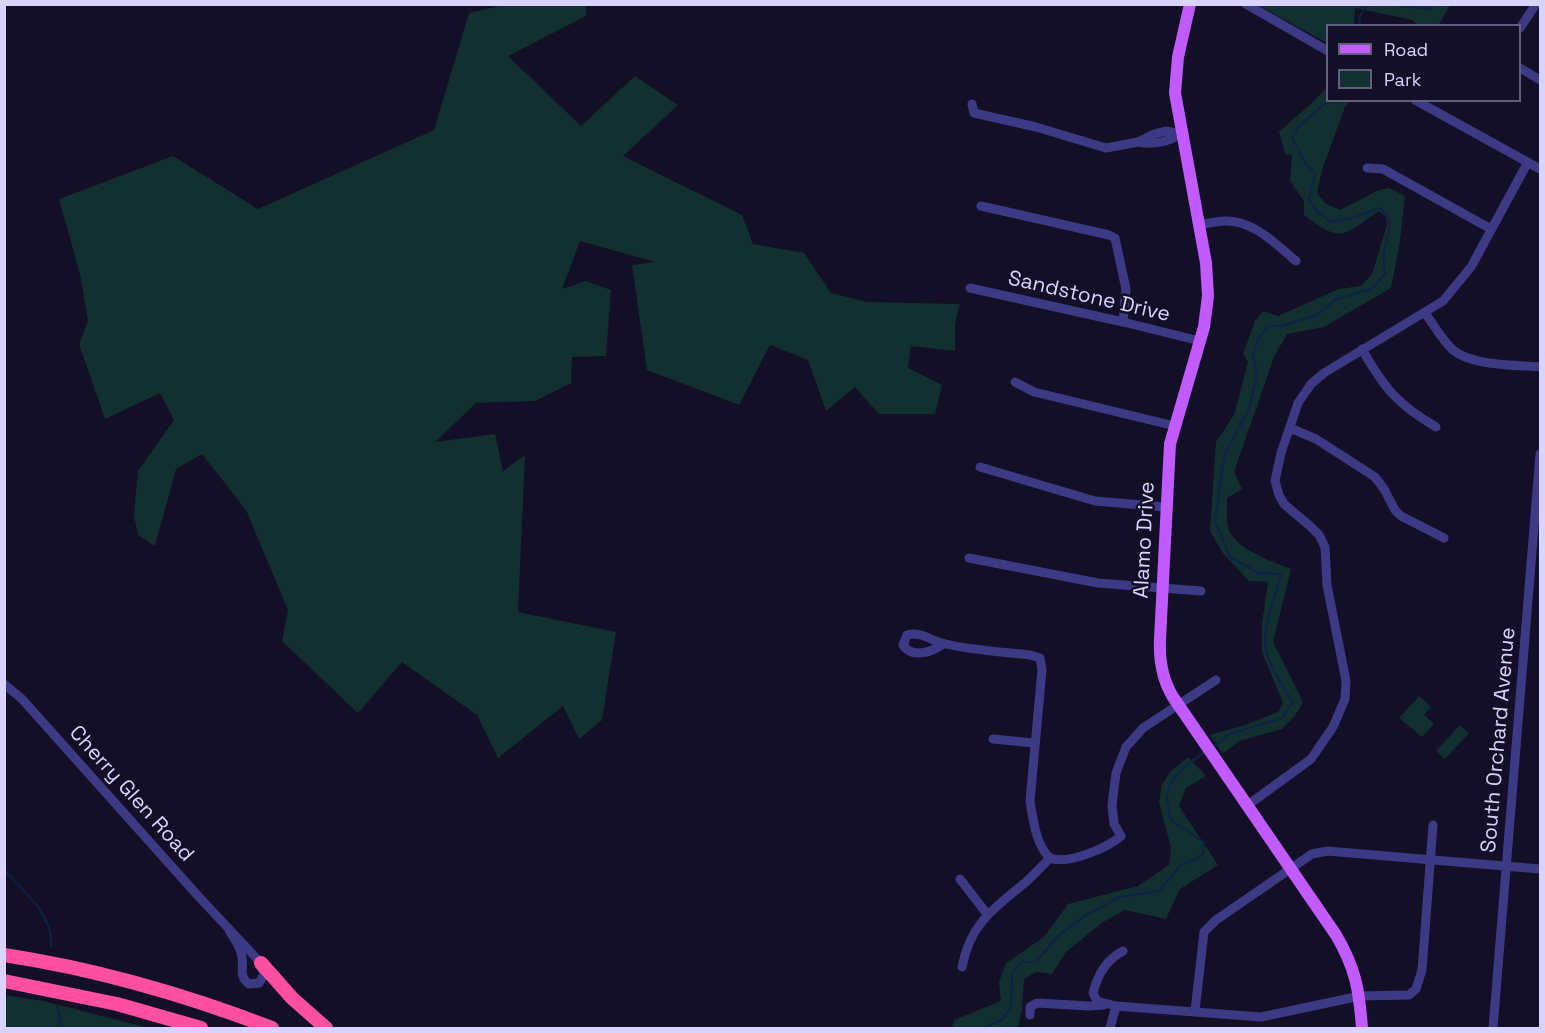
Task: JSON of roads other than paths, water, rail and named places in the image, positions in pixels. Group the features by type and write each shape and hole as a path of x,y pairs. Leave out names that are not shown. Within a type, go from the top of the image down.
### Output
{"highway":[{"path":"4,956 93,972 159,989 272,1029"},
{"path":"261,963 292,998 326,1029"},
{"path":"4,981 117,1004 201,1029"}],"main road":[{"name":"Alamo Drive","path":"1191,4 1178,57 1175,86 1181,134 1208,283 1207,310 1170,452 1162,587 1161,664 1164,680 1179,706 1346,951 1360,996 1362,1029"}],"street":[{"path":"1246,4 1326,50"},
{"path":"1521,26 1536,4"},
{"path":"1521,69 1540,80"},
{"path":"1419,102 1540,169"},
{"path":"972,104 974,113 1036,127 1097,147 1106,148 1138,142 1166,131 1181,134"},
{"path":"1248,805 1311,759 1333,727 1345,699 1346,681 1327,585 1325,547 1319,535 1284,504 1275,481 1281,453 1298,403 1317,378 1443,301 1461,281 1528,162"},
{"path":"1367,168 1383,170 1491,229"},
{"path":"981,206 1115,238 1126,289 1124,322"},
{"path":"1199,225 1228,221 1242,224 1259,231 1296,261"},
{"name":"Sandstone Drive","path":"970,288 1200,341"},
{"path":"1425,313 1447,344 1467,359 1540,367"},
{"path":"1362,350 1383,384 1395,398 1411,413 1436,427"},
{"path":"1015,382 1034,392 1175,426"},
{"path":"1290,428 1316,438 1375,477 1401,516 1444,538"},
{"name":"South Orchard Avenue","path":"1493,1029 1539,494 1540,454"},
{"path":"980,466 1095,501 1166,507"},
{"path":"969,558 1098,583 1201,591"},
{"path":"943,644 1040,658 1042,670 1030,801 1037,833 1045,854 1055,860 1070,859 1111,844 1121,836 1112,815 1116,773 1126,747 1143,728 1216,680"},
{"name":"Cherry Glen Road","path":"4,684 22,699 261,963 264,975 262,980 255,985 249,984 242,975 243,959 229,930"},
{"path":"993,739 1034,743"},
{"path":"1030,1015 1029,1006 1036,1003 1111,1005 1261,1017 1360,996 1409,995 1416,989 1422,970 1433,825"},
{"path":"1195,1011 1203,932 1216,920 1312,854 1327,851 1540,869"},
{"path":"962,967 971,937 987,914 1028,880 1050,858"},
{"path":"960,879 987,914"},
{"path":"1111,1005 1097,1001 1093,993 1101,970 1115,955 1123,951"},
{"path":"1110,1029 1111,1005"}],"waterway":[{"path":"1359,24 1360,16 1367,4"},
{"path":"1388,4 1430,10 1433,4"},
{"path":"1213,747 1229,734 1282,718 1293,702 1271,665 1265,643 1268,618 1281,574 1259,573 1230,557 1215,521 1224,456 1249,409 1257,375 1253,354 1258,339 1268,326 1282,326 1317,315 1336,299 1372,289 1385,274 1384,256 1389,224 1380,208 1332,222 1317,212 1309,200 1315,174 1304,161 1292,138 1298,127 1327,102"},
{"path":"984,1028 1002,1020 1011,1006 1012,974 1021,962 1036,962 1057,937 1086,915 1120,897 1159,891 1182,864 1193,861 1203,854 1204,842 1172,821 1167,800 1169,789 1176,776 1186,765 1205,752"},
{"path":"4,870 36,904 48,924 51,946"},
{"path":"57,1006 62,1028"}]}
